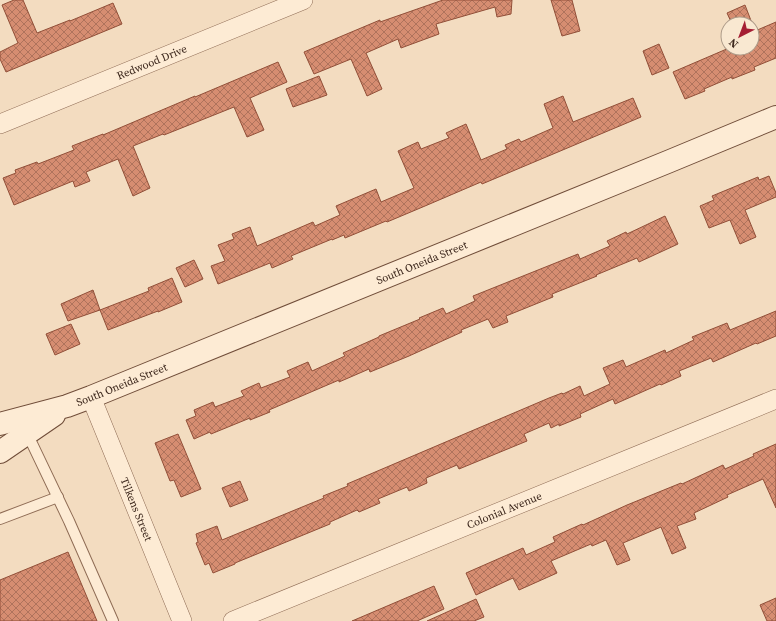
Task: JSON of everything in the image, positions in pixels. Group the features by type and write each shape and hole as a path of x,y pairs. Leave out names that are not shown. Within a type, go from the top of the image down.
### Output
{"street":[{"name":"Redwood Drive","path":"0,124 303,0"},
{"name":"South Oneida Street","path":"0,424 67,406 91,397 776,117"},
{"name":"Tilkens Street","path":"91,397 182,621"},
{"name":"Colonial Avenue","path":"233,621 776,399"},
{"name":"South Oneida Street","path":"0,452 67,406"}],"lane":[{"path":"27,434 58,497 113,621"},
{"path":"0,519 58,497"}],"building":[{"path":"14,0 23,0 37,33 113,3 122,24 6,72 0,59 0,52 18,43 2,5"},
{"path":"443,0 512,0 511,14 497,17 495,7 436,24 439,34 401,48 398,39 366,53 382,89 367,96 351,59 314,74 304,52 380,20 380,22"},
{"path":"551,0 572,0 580,31 562,36"},
{"path":"745,5 749,16 728,16 727,13"},
{"path":"776,22 776,58 754,67 755,70 732,79 732,77 704,89 705,91 685,99 673,72 720,52 720,56 760,56 760,29"},
{"path":"659,44 669,68 652,75 643,51"},
{"path":"278,62 287,82 250,98 264,130 247,137 234,107 133,146 150,188 133,196 118,159 86,172 90,181 75,187 73,181 14,205 3,178 16,173 15,170 37,162 38,164 74,150 72,146 103,135"},
{"path":"319,76 327,95 293,107 286,89"},
{"path":"563,96 573,122 633,98 641,117 387,222 386,221 345,238 344,235 332,239 291,256 293,259 272,268 270,263 218,284 211,266 225,261 218,245 234,239 232,234 250,227 257,246 313,222 315,226 340,215 336,206 376,189 381,202 414,188 398,151 418,142 421,149 449,138 446,133 466,124 481,160 507,149 505,145 519,139 521,142 553,128 544,104"},
{"path":"769,176 776,193 776,197 745,210 756,237 740,244 730,220 709,228 700,206 714,200 712,196 758,177 759,180"},
{"path":"665,216 678,244 639,262 637,258 552,294 553,297 506,316 508,322 493,328 488,319 461,330 462,332 409,356 370,372 369,369 339,382 339,380 269,410 270,412 250,420 250,418 211,434 210,432 194,439 186,420 196,416 194,410 213,402 215,407 244,396 241,391 259,383 261,388 290,377 287,371 308,362 312,371 345,356 343,353 420,319 419,318 443,308 446,314 475,301 473,296 578,254 580,259 610,246 607,241 626,232 627,234"},
{"path":"194,260 203,279 185,287 176,268"},
{"path":"172,278 182,302 108,330 100,310 149,291 148,288"},
{"path":"93,290 100,310 68,321 61,304"},
{"path":"776,311 776,336 713,362 711,358 679,371 681,376 615,404 613,399 580,414 581,417 559,426 559,424 551,428 549,423 524,434 527,441 459,469 457,465 426,478 427,483 409,491 407,487 378,499 380,503 359,512 357,510 330,522 330,524 213,573 209,563 205,565 196,543 198,542 196,534 217,526 222,540 324,498 323,496 348,486 347,484 549,398 562,393 563,394 580,386 584,396 610,384 603,368 623,360 626,367 665,350 666,353 694,340 692,337 727,323 730,330"},
{"path":"71,324 80,344 55,355 46,334"},
{"path":"178,434 201,489 181,497 174,480 170,481 155,443"},
{"path":"776,444 776,508 763,479 727,495 728,497 694,513 696,519 677,526 686,548 672,554 661,527 623,543 630,560 617,565 606,540 592,546 591,544 551,561 557,573 519,590 513,578 476,595 466,573 523,548 526,555 555,542 553,537 582,524 583,525 681,483 682,484 723,465 725,469"},
{"path":"240,481 248,500 230,507 222,488"},
{"path":"68,552 97,621 0,621 0,580"},
{"path":"434,586 444,609 417,621 352,621"},
{"path":"776,598 776,621 767,621 760,605"},
{"path":"476,599 484,617 474,621 427,621"}]}
